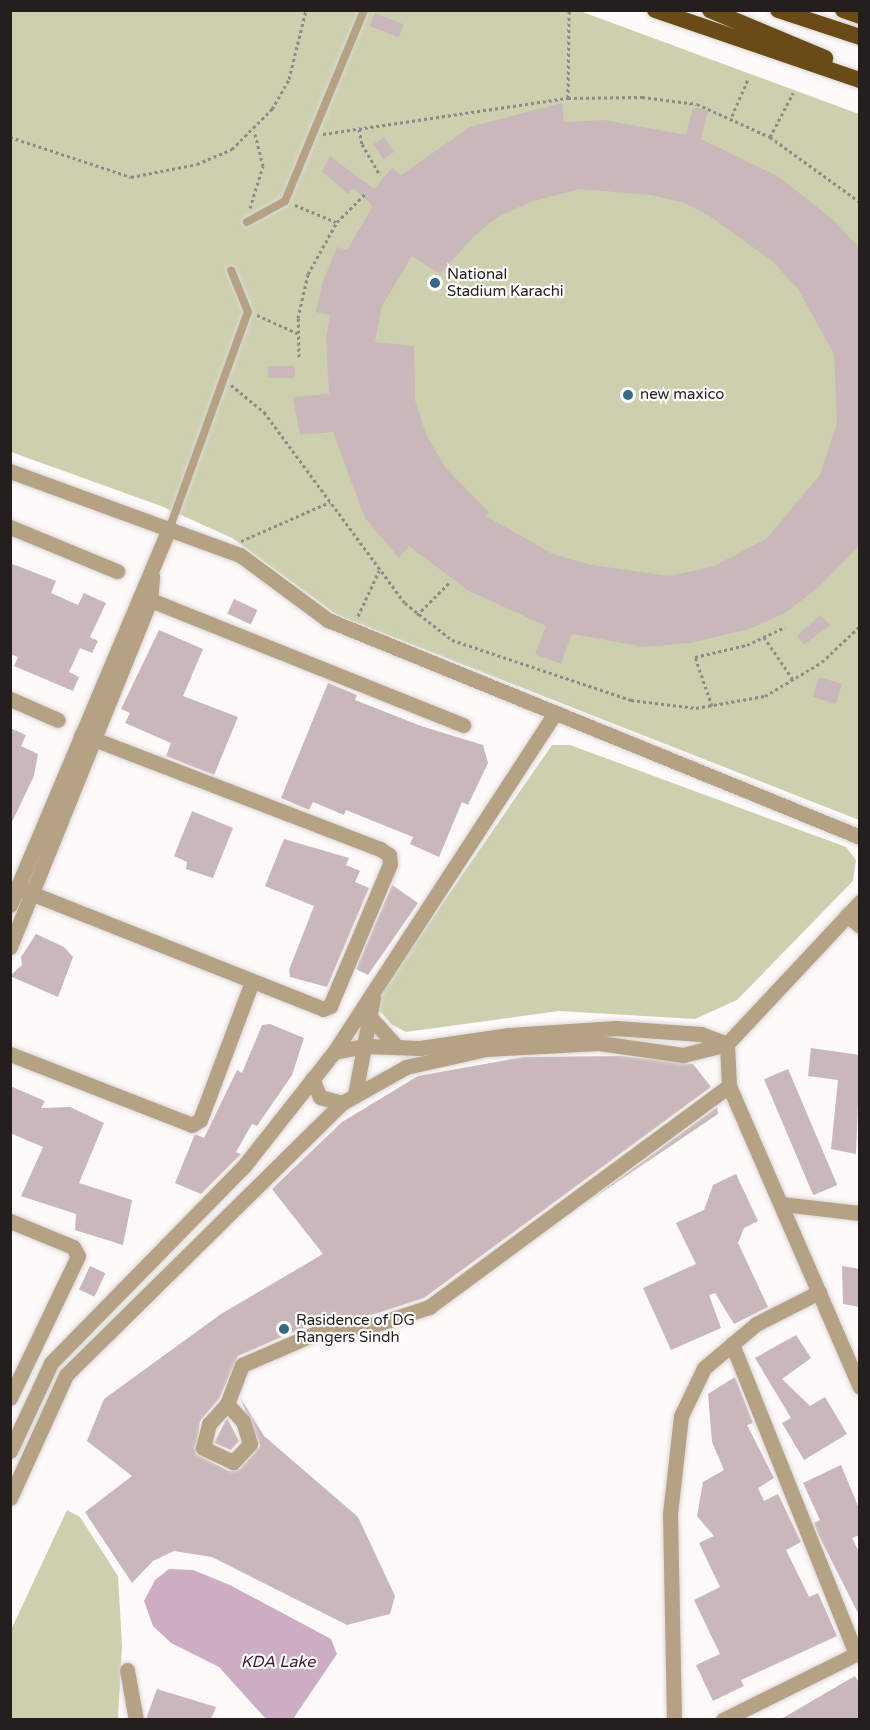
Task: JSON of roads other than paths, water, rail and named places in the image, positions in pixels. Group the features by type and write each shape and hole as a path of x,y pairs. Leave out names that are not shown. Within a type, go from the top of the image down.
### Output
{"highway":[{"path":"655,10 860,81"},
{"path":"710,10 860,72"},
{"path":"778,10 860,37"},
{"path":"843,10 860,16"}],"street":[{"path":"10,471 226,549 328,620 860,837"},
{"path":"10,527 117,571"},
{"path":"10,905 88,737 170,527"},
{"path":"144,598 463,725"},
{"path":"10,699 58,720"},
{"path":"10,1451 51,1363 244,1166 334,1052 555,713"},
{"path":"10,947 36,894 88,737"},
{"path":"18,888 313,1006 330,1006 390,864 389,855 88,737"},
{"path":"10,1498 66,1375 348,1099 406,1067 486,1049 599,1043 683,1055 727,1044 860,902"},
{"path":"847,915 860,926"},
{"path":"10,1054 192,1125 200,1120 252,982"},
{"path":"348,1099 365,1046 374,991"},
{"path":"370,1017 397,1047"},
{"path":"334,1052 365,1046 397,1047 616,1028 702,1034 727,1044"},
{"path":"727,1044 729,1086 860,1388"},
{"path":"312,1079 320,1096 348,1099"},
{"path":"227,1404 242,1365 316,1333 377,1324 429,1306 729,1086"},
{"path":"782,1204 860,1213"},
{"path":"10,1221 73,1247 78,1256 10,1398"},
{"path":"675,1719 670,1514 681,1416 704,1368 756,1324 819,1292"},
{"path":"723,1719 858,1653 732,1344"},
{"path":"128,1671 136,1719"}],"lane":[{"path":"247,222 285,201 364,10"},
{"path":"170,527 248,312 231,270"}],"water":[{"name":"KDA Lake","path":"169,1569 193,1570 230,1585 331,1639 337,1654 293,1719 266,1719 219,1667 171,1643 153,1626 144,1601 155,1580"}],"place":[{"name":"National Stadium Karachi","path":"435,283"},
{"name":"new maxico","path":"628,395"},
{"name":"Rasidence of DG Rangers Sindh","path":"284,1329"}]}
